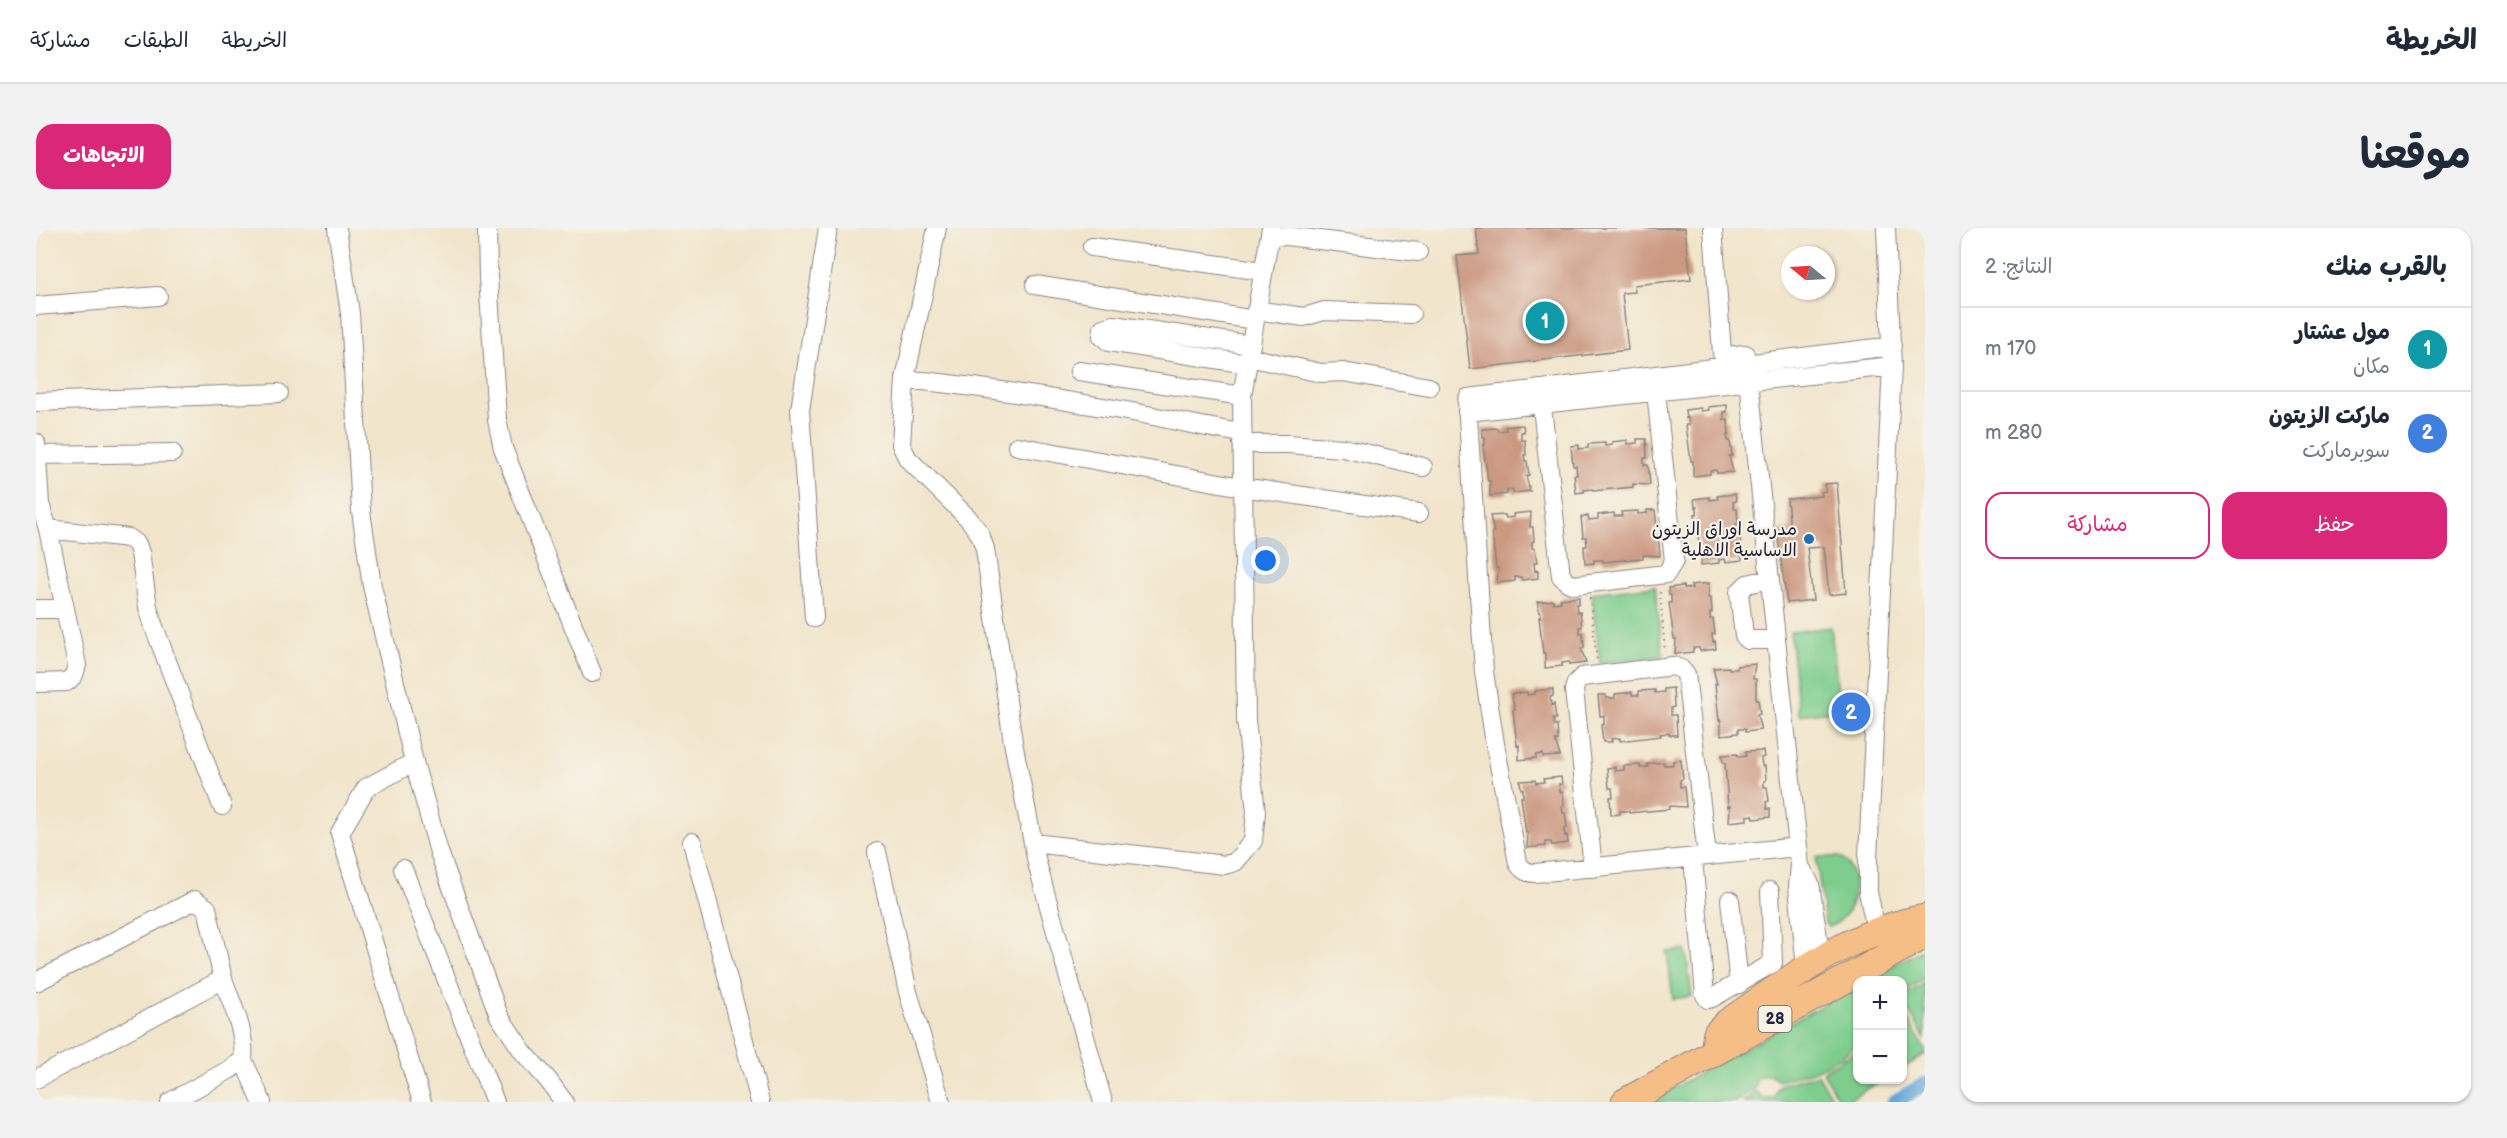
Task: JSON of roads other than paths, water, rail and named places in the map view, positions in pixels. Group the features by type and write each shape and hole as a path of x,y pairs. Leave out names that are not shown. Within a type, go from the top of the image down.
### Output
{"highway":[{"path":"1714,1052 1717,1033 1728,1022 1814,963 1876,930 1925,918"},
{"name":"28","path":"1624,1102 1925,935"}],"street":[{"path":"337,228 350,313 362,522 372,586 414,762 439,852 499,1016 524,1053 564,1102"},
{"path":"487,228 497,420 503,448 592,673"},
{"path":"814,618 800,411 828,228"},
{"path":"936,228 905,379 901,445 908,459 968,518 980,534 985,549 1013,742 1033,843 1103,1102"},
{"path":"1713,228 1724,356 1790,351 1812,356"},
{"path":"1876,930 1868,892 1868,857 1893,366 1886,228"},
{"path":"1033,843 1225,865 1235,862 1253,841 1256,812 1246,720 1242,396 1270,231 1418,252"},
{"path":"1092,247 1263,271"},
{"path":"1035,285 1256,315 1304,317 1324,311 1411,314"},
{"path":"36,306 158,296"},
{"path":"1249,356 1109,342 1101,336 1103,328 1113,325 1249,356 1321,373 1343,372 1429,387"},
{"path":"1541,397 1892,346"},
{"path":"1798,847 1530,873 1518,863 1484,672 1467,412 1468,398 1656,392 1893,366"},
{"path":"1079,371 1242,396"},
{"path":"905,379 999,389 1169,419 1242,439 1343,448 1423,467"},
{"path":"1749,382 1800,866 1810,884 1814,963"},
{"path":"1541,397 1561,576 1567,582 1575,585 1666,574 1674,561 1656,392"},
{"path":"36,402 279,393"},
{"path":"1017,446 1242,486 1419,513"},
{"path":"36,683 67,682 74,675 77,665 48,529 40,504 36,449 172,453"},
{"path":"48,529 129,538 136,544 140,553 148,607 154,627 222,806"},
{"path":"1770,579 1747,584 1739,592 1744,636 1748,640 1776,640"},
{"path":"36,609 65,609"},
{"path":"1593,868 1574,690 1576,683 1582,677 1666,667 1681,669 1686,674 1700,857 1706,997 1712,998 1773,963 1770,891"},
{"path":"414,762 366,789 340,833 422,1102"},
{"path":"692,842 760,1102"},
{"path":"877,852 908,992 941,1102"},
{"path":"403,869 495,1102"},
{"path":"36,981 195,900 207,908 223,979 241,1031 244,1047 243,1060 262,1102"},
{"path":"1730,900 1739,984"},
{"path":"36,1079 223,979"},
{"path":"170,1102 243,1060"}],"waterway":[{"path":"1894,1102 1925,1084"}],"place":[{"name":"مول عشتار","path":"1545,321"},
{"name":"مدرسة اوراق الزيتون الاساسية الاهلية","path":"1809,539"},
{"name":"ماركت الزيتون","path":"1851,712"}]}
